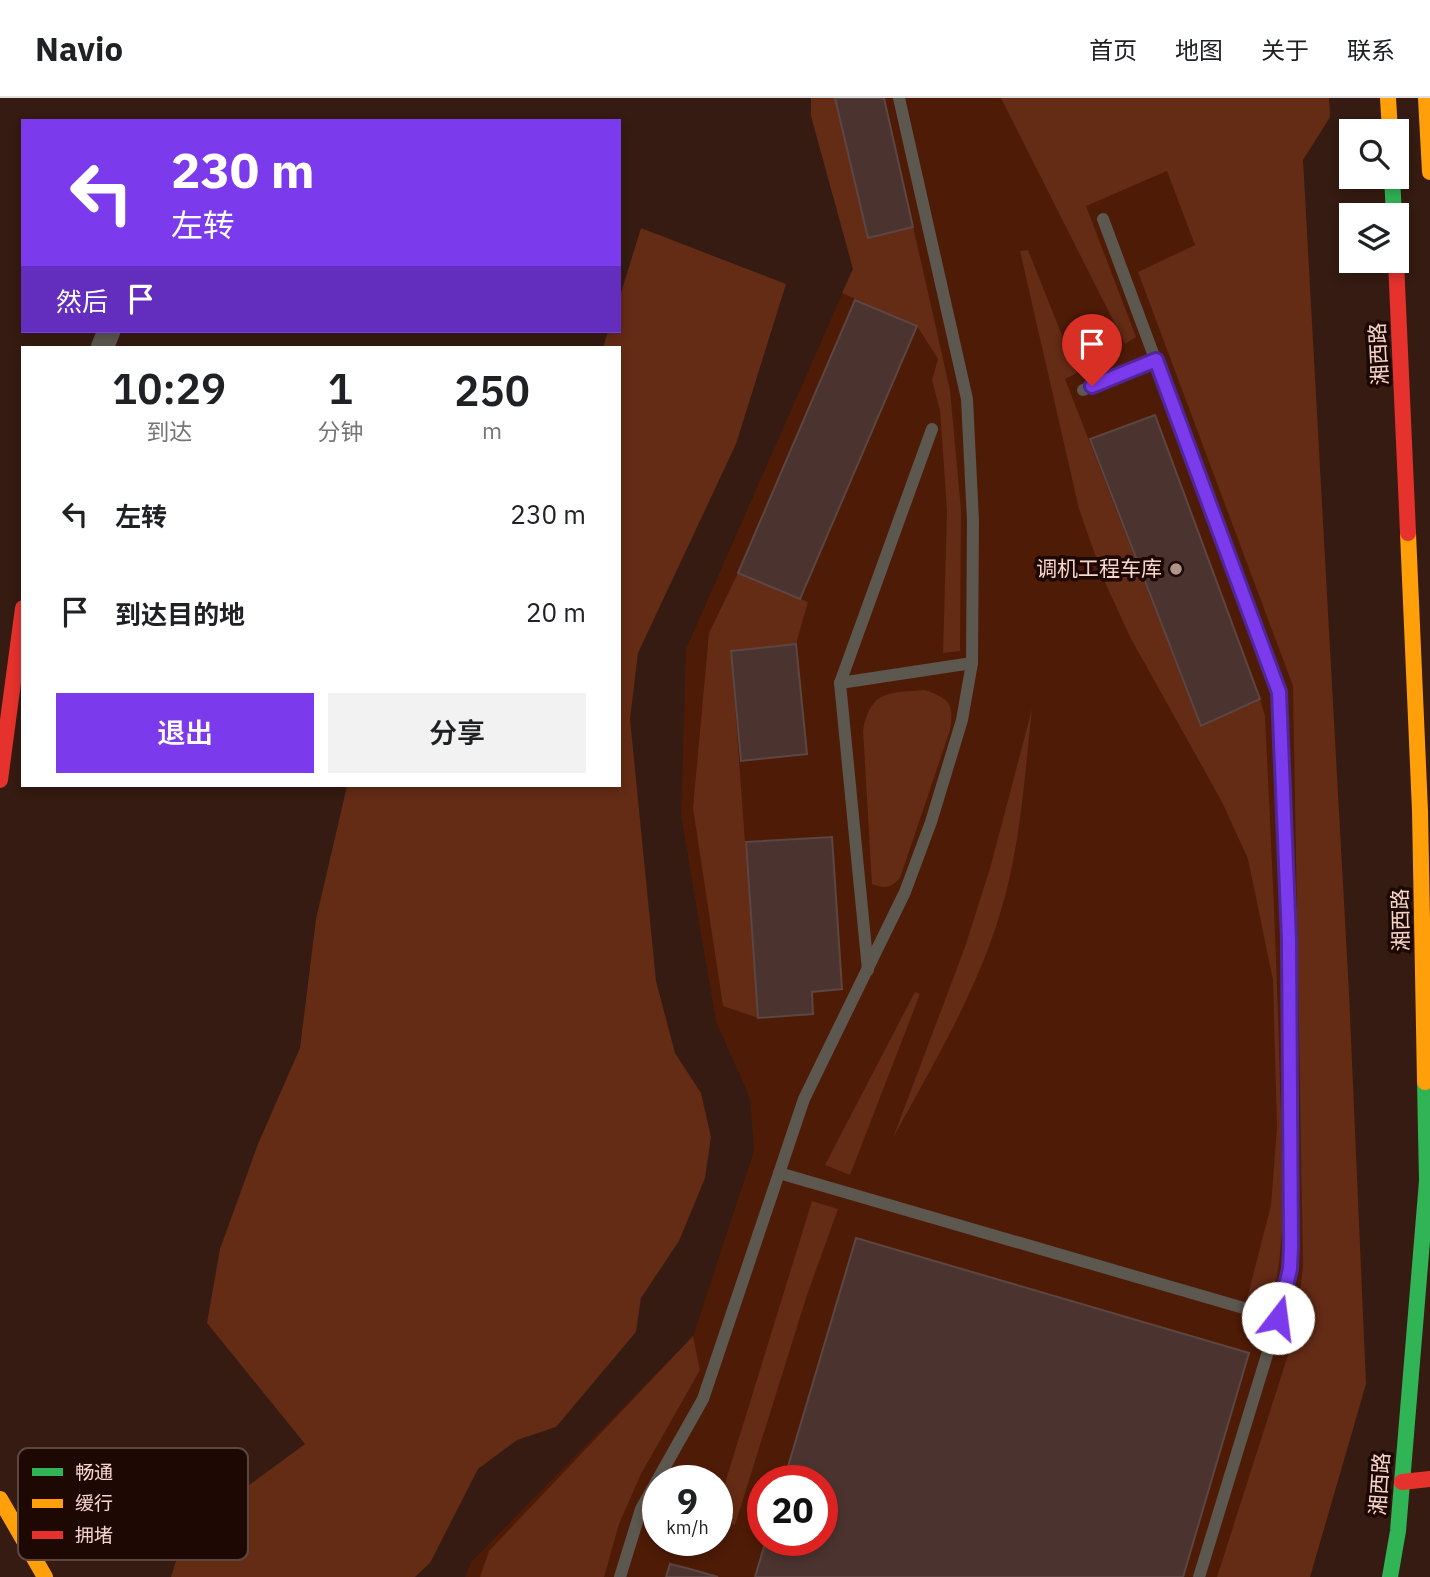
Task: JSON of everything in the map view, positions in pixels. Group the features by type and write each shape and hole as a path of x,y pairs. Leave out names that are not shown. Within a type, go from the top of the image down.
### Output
{"street":[{"path":"1388,98 1389,119"},
{"path":"1426,98 1430,172"},
{"name":"湘西路","path":"1390,1577 1412,1426 1427,1181 1420,811 1397,273"},
{"path":"0,780 21,623"},
{"path":"1402,1482 1430,1479"},
{"path":"0,1499 18,1530"},
{"path":"35,1560 45,1577"}],"lane":[{"path":"620,1577 641,1509 703,1399 804,1099 905,892 931,822 962,720 972,663 973,521 967,399 899,98"},
{"path":"1103,219 1279,692 1289,939 1290,1269 1278,1318 1199,1577"},
{"path":"1083,390 1156,360"},
{"path":"868,970 840,683 932,429"},
{"path":"840,683 972,663"},
{"path":"779,1172 1278,1318"}],"shaded area":[{"path":"811,98 1142,98 1303,160 1349,993 1366,1384 1310,1577 465,1577 471,1562 693,1336 754,1151 750,1098 716,1022 681,815 686,649 853,269 811,116"},
{"path":"811,98 884,98 950,390 961,510 960,651 943,653 947,511 940,410 932,380 938,359 917,326 842,293 853,269 811,116"},
{"path":"1001,98 1329,98 1330,117 1303,160 1349,993 1366,1384 1310,1577 1217,1577 1296,1330 1303,1266 1293,686 1138,272 1195,245 1167,171 1086,206 1136,337 1125,344"},
{"path":"641,228 786,284 736,444 638,653 630,719 656,981 675,1053 701,1093 711,1137 705,1178 679,1241 641,1298 636,1332 556,1427 517,1440 478,1469 430,1563 415,1577 171,1577 176,1560 248,1560 248,1486 305,1444 207,1323 220,1249 258,1144 300,1048 316,919 347,787 621,787 621,346 604,346 607,333 621,333 621,293"},
{"path":"1028,250 1077,373 1065,379 1200,725 1260,699 1265,716 1283,1167 1280,1251 1271,1306 1247,1299 1271,1205 1277,1128 1273,980 1248,859 1222,802 1130,637 1104,580 1079,509 1020,251"},
{"path":"738,573 808,602 796,644 731,651 758,1018 723,1006 693,808 709,633"},
{"path":"925,690 940,696 948,703 951,714 950,730 900,878 891,886 881,887 872,884 863,730 871,707 877,700 892,693"},
{"path":"1032,709 1015,853 994,931 956,1022 893,1138 965,947 991,865"},
{"path":"915,992 920,994 850,1175 825,1165"},
{"path":"812,1201 838,1209 807,1295 754,1465 747,1465 747,1487 735,1525 733,1465 731,1465"},
{"path":"693,1336 700,1370 646,1465 642,1465 642,1472 619,1524 604,1577 480,1577 489,1551"}],"building":[{"path":"835,98 884,98 913,227 868,238"},
{"path":"855,300 917,326 800,599 738,573"},
{"name":"调机工程车库","path":"1155,415 1260,699 1201,726 1090,439"},
{"path":"796,644 807,754 741,761 731,651"},
{"path":"832,837 842,989 812,992 813,1014 758,1018 746,842"},
{"path":"856,1238 1249,1353 1183,1577 755,1577 761,1556 838,1556 838,1465 788,1465"},
{"path":"670,1564 690,1569 718,1577 666,1577"}],"traffic: fast":[{"path":"1393,189 1393,203"},
{"path":"1390,1577 1398,1531 1427,1181 1425,1082"}],"traffic: slow":[{"path":"1388,98 1389,119"},
{"path":"1426,98 1430,172"},
{"path":"1408,533 1420,811 1425,1082"},
{"path":"0,1499 18,1530"},
{"path":"35,1560 45,1577"}],"traffic: jam":[{"path":"1397,273 1408,533"},
{"path":"0,780 21,623"},
{"path":"1402,1482 1430,1479"}],"place":[{"name":"调机工程车库","path":"1176,569"}],"route":[{"path":"1092,386 1156,360 1279,692 1289,939 1291,1246 1290,1269 1278,1318"}]}
